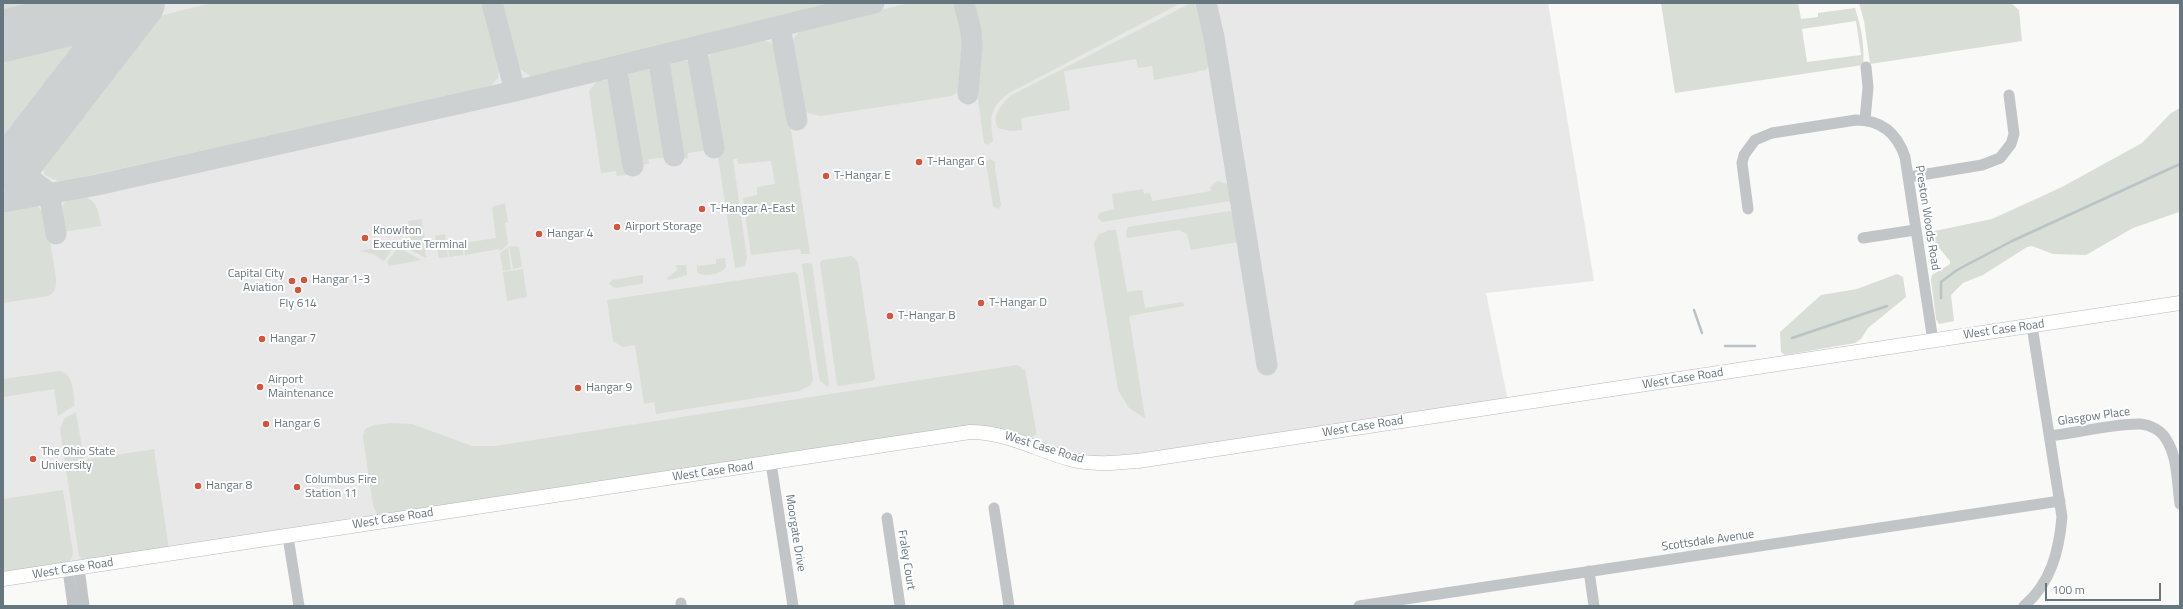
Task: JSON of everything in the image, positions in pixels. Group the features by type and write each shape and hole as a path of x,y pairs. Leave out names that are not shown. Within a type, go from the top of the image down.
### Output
{"main road":[{"name":"West Case Road","path":"3,579 466,508 771,464 949,435 980,432 1008,436 1082,461 1104,463 1138,461 2180,303"}],"street":[{"path":"1748,209 1742,162 1746,150 1755,140 1772,133 1865,120 1868,87 1866,67"},
{"path":"1909,177 1982,165 2000,158 2011,144 2014,134 2009,95"},
{"name":"Preston Woods Road","path":"1865,120 1883,126 1898,139 1905,157 1933,341"},
{"path":"1863,238 1916,230"},
{"path":"2024,606 2034,597 2046,580 2055,559 2060,541 2062,516 2032,326"},
{"name":"Glasgow Place","path":"2050,436 2132,424 2151,426 2166,437 2170,446 2173,455 2180,504"},
{"name":"Moorgate Drive","path":"771,464 793,606"},
{"name":"Scottsdale Avenue","path":"1359,606 2060,501"},
{"path":"994,508 1009,606"},
{"name":"Fraley Court","path":"887,518 900,606"},
{"path":"288,536 299,606"},
{"path":"73,606 74,569"},
{"path":"74,569 84,606"},
{"path":"1589,571 1594,606"}],"shaded area":[{"path":"3,3 1548,3 1594,281 1486,293 1508,401 1120,459 1081,457 1005,431 3,574"},
{"path":"3,3 57,3 3,17"},
{"path":"212,3 483,3 499,64 498,78 490,87 73,179 58,181 45,175 41,163 45,152 143,25 155,17"},
{"path":"501,3 834,3 532,77 521,70 516,61"},
{"path":"909,3 956,3 959,8 966,42 963,85 959,91 952,96 821,116 808,113 802,109 792,64 793,40 797,34 804,29"},
{"path":"971,3 1181,3 1002,98 994,108 992,114 991,125 993,141 987,145 984,142 977,92 978,34"},
{"path":"1191,3 1194,3 1205,38 1208,58 1208,66 1206,70 1154,80 1152,66 1138,68 1136,59 1064,71 1070,110 1021,118 1022,130 1010,131 998,128 996,119 998,110 1010,96"},
{"path":"1661,3 1798,3 1801,19 1818,17 1818,13 1855,8 1862,36 1863,65 1675,93","holes":["1856,21 1861,55 1807,62 1802,29"]},
{"path":"1859,3 2011,3 2019,10 2022,41 1870,64 1864,21"},
{"path":"76,38 80,47 3,147 3,55"},
{"path":"762,40 772,43 780,58 810,254 801,254 800,249 751,255 743,198 757,195 757,187 775,184 771,161 738,164 737,159 733,159 747,258 745,266 735,268 704,66 710,55 715,52"},
{"path":"683,60 691,61 697,68 710,146 708,150 688,153 688,158 681,159 678,156 665,72 671,63"},
{"path":"647,69 653,71 657,78 670,157 648,159 649,164 638,165 624,84 629,74"},
{"path":"608,80 616,89 629,171 627,175 617,176 616,171 601,173 589,91 597,81"},
{"path":"2180,108 2179,212 2133,228 2086,255 2053,254 2032,246 2027,247 1983,275 1963,283 1951,295 1954,321 1939,324 1936,319 1931,280 1932,275 1950,264 1950,261 1930,237 1930,232 1992,219 2062,187 2142,143 2171,113"},
{"path":"990,159 995,162 1001,205 998,209 993,206 986,162"},
{"path":"1218,181 1227,184 1230,188 1230,201 1102,222 1098,218 1099,213 1114,209 1112,194 1143,189 1144,194 1150,193 1152,201 1211,191 1210,187"},
{"path":"73,197 86,197 94,203 98,211 101,226 62,232 60,219 64,204 67,200"},
{"path":"505,203 508,222 505,223 508,244 500,251 499,249 465,255 464,243 496,238 492,207"},
{"path":"31,205 37,206 46,215 56,278 55,288 53,293 48,296 3,303 3,210"},
{"path":"1230,211 1233,213 1238,242 1191,250 1187,234 1179,230 1127,238 1126,232 1128,227"},
{"path":"422,219 423,230 410,232 408,221"},
{"path":"1110,230 1116,230 1127,292 1142,290 1145,308 1183,302 1184,306 1129,316 1145,418 1129,408 1118,390 1094,243 1099,234"},
{"path":"424,233 427,250 425,251 426,256 428,256 426,258 402,246 401,242 411,241 410,235"},
{"path":"445,234 448,257 439,258 435,236"},
{"path":"393,245 393,248 384,261 373,254 359,251"},
{"path":"509,246 519,247 522,267 513,269"},
{"path":"463,247 463,255 449,257 448,249"},
{"path":"508,247 511,270 503,271 500,253"},
{"path":"399,249 421,260 389,266 387,262 396,250"},
{"path":"852,256 858,262 875,378 872,381 839,386 837,385 820,263 822,260"},
{"path":"725,258 726,267 720,272 704,275 697,272 697,266 716,264 716,259"},
{"path":"802,264 812,264 829,384 828,387 820,381 819,377"},
{"path":"676,265 686,265 687,275 669,280 666,279 677,270"},
{"path":"523,269 527,297 507,301 503,272"},
{"path":"795,272 798,275 813,379 811,385 799,391 656,414 654,402 644,404 635,345 623,347 613,341 607,300"},
{"path":"1897,274 1903,277 1906,297 1868,328 1861,339 1855,343 1785,355 1781,352 1780,332 1821,295 1857,289"},
{"path":"643,275 643,283 640,284 615,288 609,284 612,280"},
{"path":"1017,365 1025,370 1036,430 1036,434 1032,437 1005,431 381,516 377,514 373,505 363,437 365,429 374,425 391,423 412,424 472,446 495,446"},
{"path":"60,371 65,373 70,380 75,405 58,416 54,389 3,397 3,379"},
{"path":"76,412 84,460 154,449 169,549 85,562 79,556 60,429 64,419"},
{"path":"63,490 73,553 71,560 66,564 3,574 3,499"}],"waterway":[{"path":"1941,298 1941,282 1957,270 2012,241 2180,164"},
{"path":"1792,338 1887,306"},
{"path":"1694,310 1702,333"},
{"path":"1725,346 1755,346"}],"taxiway":[{"path":"492,3 515,91"},
{"path":"3,202 97,185 515,91 874,3"},
{"path":"964,3 971,31 972,46 968,94"},
{"path":"1206,3 1214,37 1267,365"},
{"path":"780,26 797,120"},
{"path":"696,47 714,148"},
{"path":"658,56 674,156"},
{"path":"616,67 633,166"},
{"path":"3,179 13,166 49,193 56,234"}],"runway":[{"path":"3,36 138,3"},
{"path":"13,166 139,3"}],"place":[{"name":"T-Hangar G","path":"919,162"},
{"name":"T-Hangar E","path":"826,176"},
{"name":"T-Hangar A-East","path":"702,209"},
{"name":"Airport Storage","path":"617,227"},
{"name":"Hangar 4","path":"539,234"},
{"name":"Knowlton Executive Terminal","path":"365,238"},
{"name":"Hangar 1-3","path":"304,280"},
{"name":"Capital City Aviation","path":"292,281"},
{"name":"Fly 614","path":"298,290"},
{"name":"T-Hangar D","path":"981,303"},
{"name":"T-Hangar B","path":"890,316"},
{"name":"Hangar 7","path":"262,339"},
{"name":"Airport Maintenance","path":"260,387"},
{"name":"Hangar 9","path":"578,388"},
{"name":"Hangar 6","path":"266,424"},
{"name":"The Ohio State University","path":"33,459"},
{"name":"Hangar 8","path":"198,486"},
{"name":"Columbus Fire Station 11","path":"297,487"}]}
